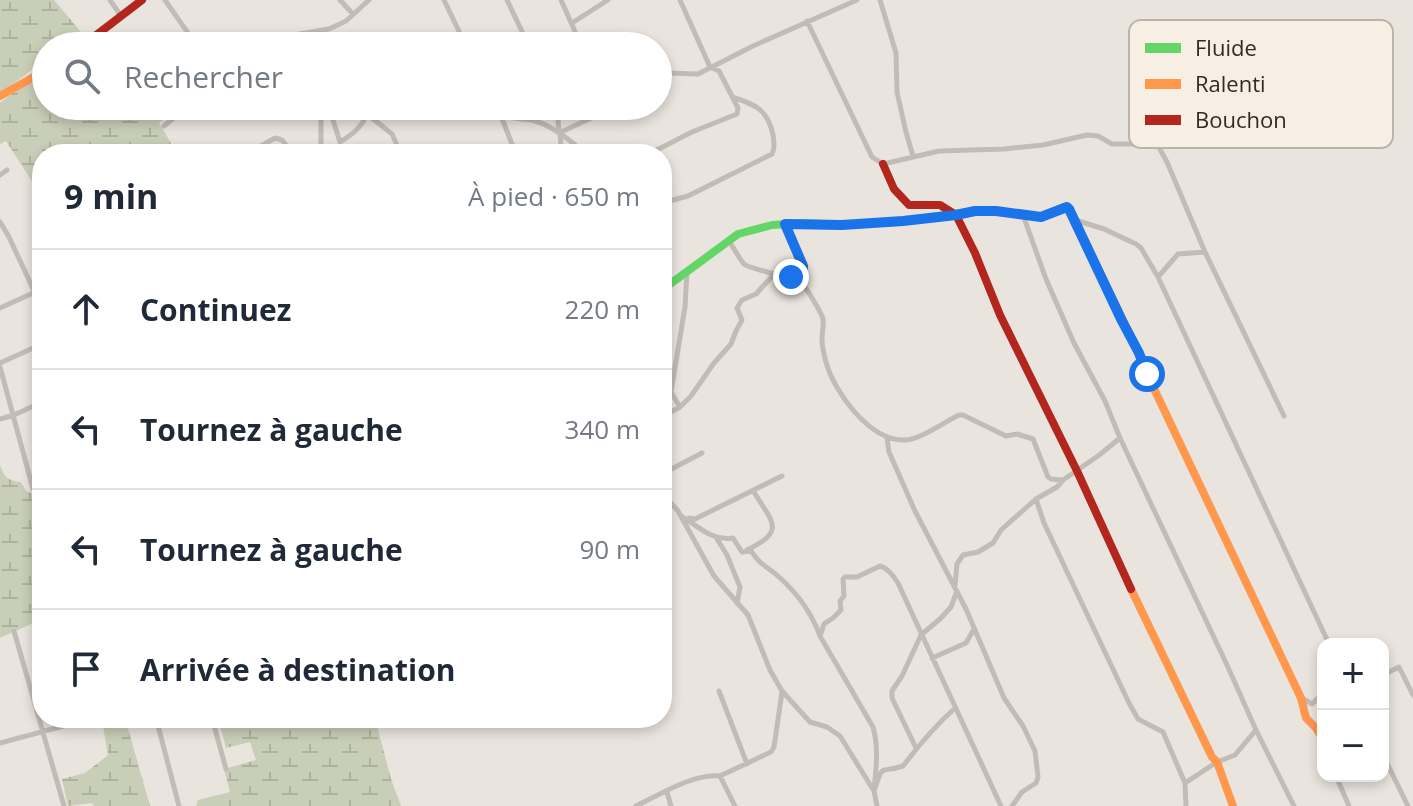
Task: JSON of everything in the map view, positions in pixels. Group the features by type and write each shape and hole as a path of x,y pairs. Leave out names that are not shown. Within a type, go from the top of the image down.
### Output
{"street":[{"path":"110,0 121,16"},
{"path":"100,32 142,0"},
{"path":"165,0 187,32"},
{"path":"340,0 354,14"},
{"path":"311,32 329,29 346,21 369,0"},
{"path":"444,0 459,32"},
{"path":"507,0 522,32"},
{"path":"561,0 575,32"},
{"path":"572,23 608,0"},
{"path":"669,144 737,114 738,108 719,71 710,67 680,0"},
{"path":"672,73 698,74 857,0"},
{"path":"880,0 896,53 897,92 913,156"},
{"path":"807,21 872,157 883,164 894,189 909,205 940,205 956,215 1000,315 1163,657 1217,762 1233,806"},
{"path":"0,96 32,78"},
{"path":"672,200 688,196 772,154 775,148 769,118 753,104 732,97"},
{"path":"164,126 171,120"},
{"path":"321,144 322,120"},
{"path":"333,120 340,142 362,126 364,120"},
{"path":"374,120 392,134 396,144"},
{"path":"504,120 512,144"},
{"path":"524,120 536,121 572,144"},
{"path":"558,120 559,133 587,120"},
{"path":"560,135 561,144"},
{"path":"883,164 939,151 1043,145 1087,135 1098,136 1112,144 1129,144"},
{"path":"266,144 278,138 284,144"},
{"path":"1160,148 1205,252 1284,416"},
{"path":"0,175 7,170"},
{"path":"672,282 728,240 756,228 785,224 842,225 975,211 1041,217 1067,207 1301,698 1306,718 1317,730"},
{"path":"1023,215 1074,343 1105,401 1294,806"},
{"path":"1074,220 1104,229 1141,248 1158,277 1326,638"},
{"path":"0,222 32,287"},
{"path":"785,224 803,266 802,282 823,319 822,338 831,377 843,397 871,429 887,438 906,441 963,415 1006,436 1017,434 1033,439 1048,477 1063,480"},
{"path":"728,240 750,268 767,270 802,282"},
{"path":"1158,277 1178,254 1205,252"},
{"path":"672,386 685,307 687,271"},
{"path":"672,411 691,396 731,344 742,320 737,308 742,300 756,294 774,274"},
{"path":"0,308 32,294"},
{"path":"32,349 0,365 32,485"},
{"path":"672,394 680,407"},
{"path":"0,419 32,407"},
{"path":"887,438 889,452 915,511 956,588 1004,698 1035,751 1036,783 1022,792 1012,806"},
{"path":"916,748 891,695 921,635 951,607 957,564 963,555 978,552 993,543 1001,530 1036,499 1057,487 1120,438"},
{"path":"672,469 702,453"},
{"path":"681,516 695,519 782,476"},
{"path":"742,552 764,542 773,532 774,525 754,492"},
{"path":"1036,499 1044,523 1123,693 1138,719 1163,732 1185,783 1186,806"},
{"path":"672,505 714,576 748,615 782,691 810,722 827,727 840,736 874,791"},
{"path":"681,516 717,538 733,538 742,552"},
{"path":"717,538 740,587 737,605"},
{"path":"742,552 751,551 760,564 778,575 809,613 873,727 877,740 874,791 877,806"},
{"path":"820,636 824,624 841,610 843,579 884,567 898,583 1001,806"},
{"path":"931,658 966,643 975,628"},
{"path":"14,631 32,691"},
{"path":"1389,672 1399,667 1413,695"},
{"path":"719,691 747,764"},
{"path":"636,806 700,777 720,776 773,750 782,691"},
{"path":"1301,698 1312,704 1317,699"},
{"path":"874,791 881,771 885,767 903,766 939,722 955,708"},
{"path":"43,728 64,806"},
{"path":"0,743 55,728"},
{"path":"159,728 179,806"},
{"path":"215,728 226,769"},
{"path":"1185,783 1217,762 1235,755 1256,730"},
{"path":"1389,767 1408,806"},
{"path":"720,776 735,806"},
{"path":"1339,782 1349,806"},
{"path":"667,792 671,806"}],"green space":[{"path":"0,0 54,0 81,32 32,32 32,70 0,94"},
{"path":"32,78 32,120 163,120 159,123 171,143 32,144 32,181 6,141 0,144 0,103"},
{"path":"0,465 7,478 21,482 26,491 32,493 32,624 0,638"},
{"path":"103,728 128,728 150,806 94,806 92,803 68,806 62,779 85,773 108,755"},
{"path":"221,728 378,728 401,806 196,806 198,800 230,792 224,769 256,760 250,742 226,748"}],"traffic: fast":[{"path":"672,283 738,234 772,225 903,221 975,211 1041,217 1047,214"}],"traffic: slow":[{"path":"0,96 32,78"},
{"path":"1047,214 1064,207 1069,209 1301,698 1306,718 1317,730"},
{"path":"1131,589 1217,762 1233,806"}],"traffic: jam":[{"path":"100,32 142,0"},
{"path":"883,164 894,189 909,205 940,205 956,215 1000,315 1131,589"}],"route":[{"path":"791,277 802,282 803,266 785,224 842,225 903,221 975,211 1041,217 1067,207 1147,374"}]}
